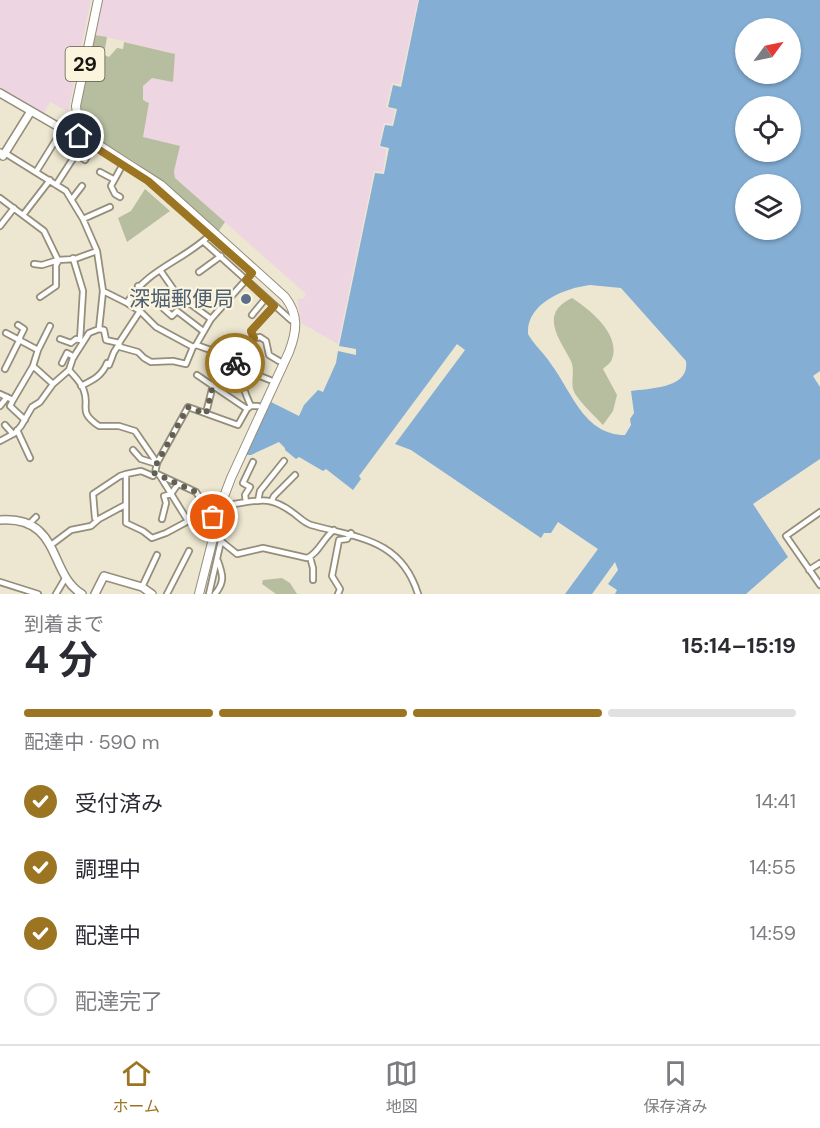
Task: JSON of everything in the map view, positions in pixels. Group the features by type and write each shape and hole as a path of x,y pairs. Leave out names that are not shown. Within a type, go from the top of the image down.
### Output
{"main road":[{"name":"29","path":"73,124 72,106 96,0"},
{"name":"29","path":"96,0 76,106 78,128 91,140 161,185 288,303"},
{"path":"73,124 79,136 91,150 158,188 225,257 288,303 293,324 289,352 245,438 219,497 195,594"},
{"path":"245,438 252,407 270,380 293,324"},
{"path":"199,594 235,460"}],"street":[{"path":"0,93 30,114 61,130"},
{"path":"30,114 3,153 66,192 83,219 97,251 103,291 99,329"},
{"path":"36,172 61,130 73,124"},
{"path":"56,185 76,154 85,160 91,150"},
{"path":"120,197 115,194 111,186 121,167"},
{"path":"100,172 113,179"},
{"path":"23,215 50,180"},
{"path":"72,199 82,186"},
{"path":"0,198 46,235 58,260 56,285 40,297"},
{"path":"83,219 110,207"},
{"path":"0,226 14,208"},
{"path":"127,303 138,286 207,238"},
{"path":"34,264 42,265 86,256 97,251"},
{"path":"199,273 225,257"},
{"path":"60,339 71,343 76,339 80,340 83,291 73,258"},
{"path":"160,270 174,290"},
{"path":"0,441 15,432 32,407 45,398 53,384 69,370 89,333 99,329 105,331 106,340 138,352 153,362 173,361 186,364 194,346 212,319 250,276 266,298 293,324"},
{"path":"138,286 172,316 177,311 203,332"},
{"path":"103,291 140,311 156,327 194,346 222,352 234,351 254,338 260,337 266,341 269,355 279,361"},
{"path":"181,297 212,319"},
{"path":"252,315 266,298"},
{"path":"254,338 251,331 274,306"},
{"path":"81,386 99,376 105,370 107,363 110,364 114,352 140,311"},
{"path":"5,369 24,329 18,325"},
{"path":"0,406 10,399 33,366 50,326"},
{"path":"6,333 38,350"},
{"path":"234,351 242,388 252,407"},
{"path":"62,363 67,353 74,357"},
{"path":"33,366 53,384"},
{"path":"236,366 270,380"},
{"path":"206,414 213,385 236,366"},
{"path":"69,370 85,392 84,410 94,423 103,427 119,426 135,431 157,464"},
{"path":"105,370 112,373"},
{"path":"197,375 252,407"},
{"path":"0,394 10,399"},
{"path":"10,399 10,406 25,420"},
{"path":"97,520 93,494 126,474 141,471 153,476 157,464 188,407 238,424 252,407"},
{"path":"5,424 15,432 30,458"},
{"path":"133,450 141,459 157,464"},
{"path":"246,502 245,495 250,487 243,483 254,462"},
{"path":"258,501 260,491 284,462"},
{"path":"126,474 126,523 152,538 192,519 212,517 196,492 154,473"},
{"path":"272,500 274,495 295,475"},
{"path":"160,476 188,521"},
{"path":"162,519 166,503 164,496 171,494 178,484"},
{"path":"209,594 218,559 221,541 219,536 225,512 231,511 234,504 272,500 309,525 351,533 371,541 394,556 408,570 418,594"},
{"path":"51,544 71,530 91,526 97,520 125,505"},
{"path":"820,512 786,536 820,585"},
{"path":"28,525 36,517"},
{"path":"0,520 28,525 38,531 51,544 72,587 82,594"},
{"path":"221,541 237,554 263,548 303,558 310,557 334,530"},
{"path":"338,594 340,589 332,576 337,549 339,540 347,539 351,533"},
{"path":"167,594 189,551"},
{"path":"142,587 157,555"},
{"path":"310,557 313,580"},
{"path":"215,594 222,586 224,578 218,559"},
{"path":"809,570 820,563"},
{"path":"94,594 105,576 142,587 152,594"},
{"path":"56,594 66,577"},
{"path":"0,582 38,594"}],"shaded area":[{"path":"0,0 91,0 68,112 50,102 43,115 0,89"},
{"path":"101,0 418,0 400,84 392,83 386,107 395,110 392,124 384,123 379,147 386,149 383,172 374,171 338,344 301,323 297,299 304,298 306,294 175,178 174,171 143,137 149,103 143,100 143,86 175,54 94,34"}],"green space":[{"path":"92,36 107,37 104,55 109,57 117,48 123,49 124,42 175,54 173,82 152,78 143,86 143,100 149,103 143,137 180,146 174,171 175,178 225,222 218,232 163,182 93,136 99,126 79,112"},
{"path":"145,189 170,211 127,242 118,218 131,211"},
{"path":"572,298 595,316 612,341 614,350 612,359 603,369 617,395 613,411 603,425 573,389 572,364 555,327 556,312 562,304"},
{"path":"282,578 290,583 297,594 276,594 262,584 263,580"}],"water":[{"path":"419,0 820,0 820,371 813,376 820,387 820,459 753,504 788,557 746,594 615,594 617,590 608,584 618,570 615,562 592,594 565,594 598,549 558,522 551,533 544,533 541,538 411,450 395,444 465,350 457,344 359,476 361,479 353,490 326,469 323,471 299,457 296,459 279,442 251,455 244,455 271,402 299,416 304,405 318,390 323,392 336,363 338,351 356,355 356,349 339,346 375,173 384,174 389,148 380,146 385,125 393,126 397,109 388,107 393,85 401,87","holes":["590,285 621,288 686,361 686,370 675,382 657,388 631,391 634,413 625,435 611,433 599,428 589,420 528,334 529,323 540,306 559,294"]}],"way so far":[{"path":"213,517 196,492 154,473 157,463 188,407 206,414 213,385 236,366 235,363"}],"place":[{"name":"深堀郵便局","path":"246,299"}],"route":[{"path":"79,136 158,188 252,273 246,280 274,306 251,331 254,338 234,351 235,363"}]}
